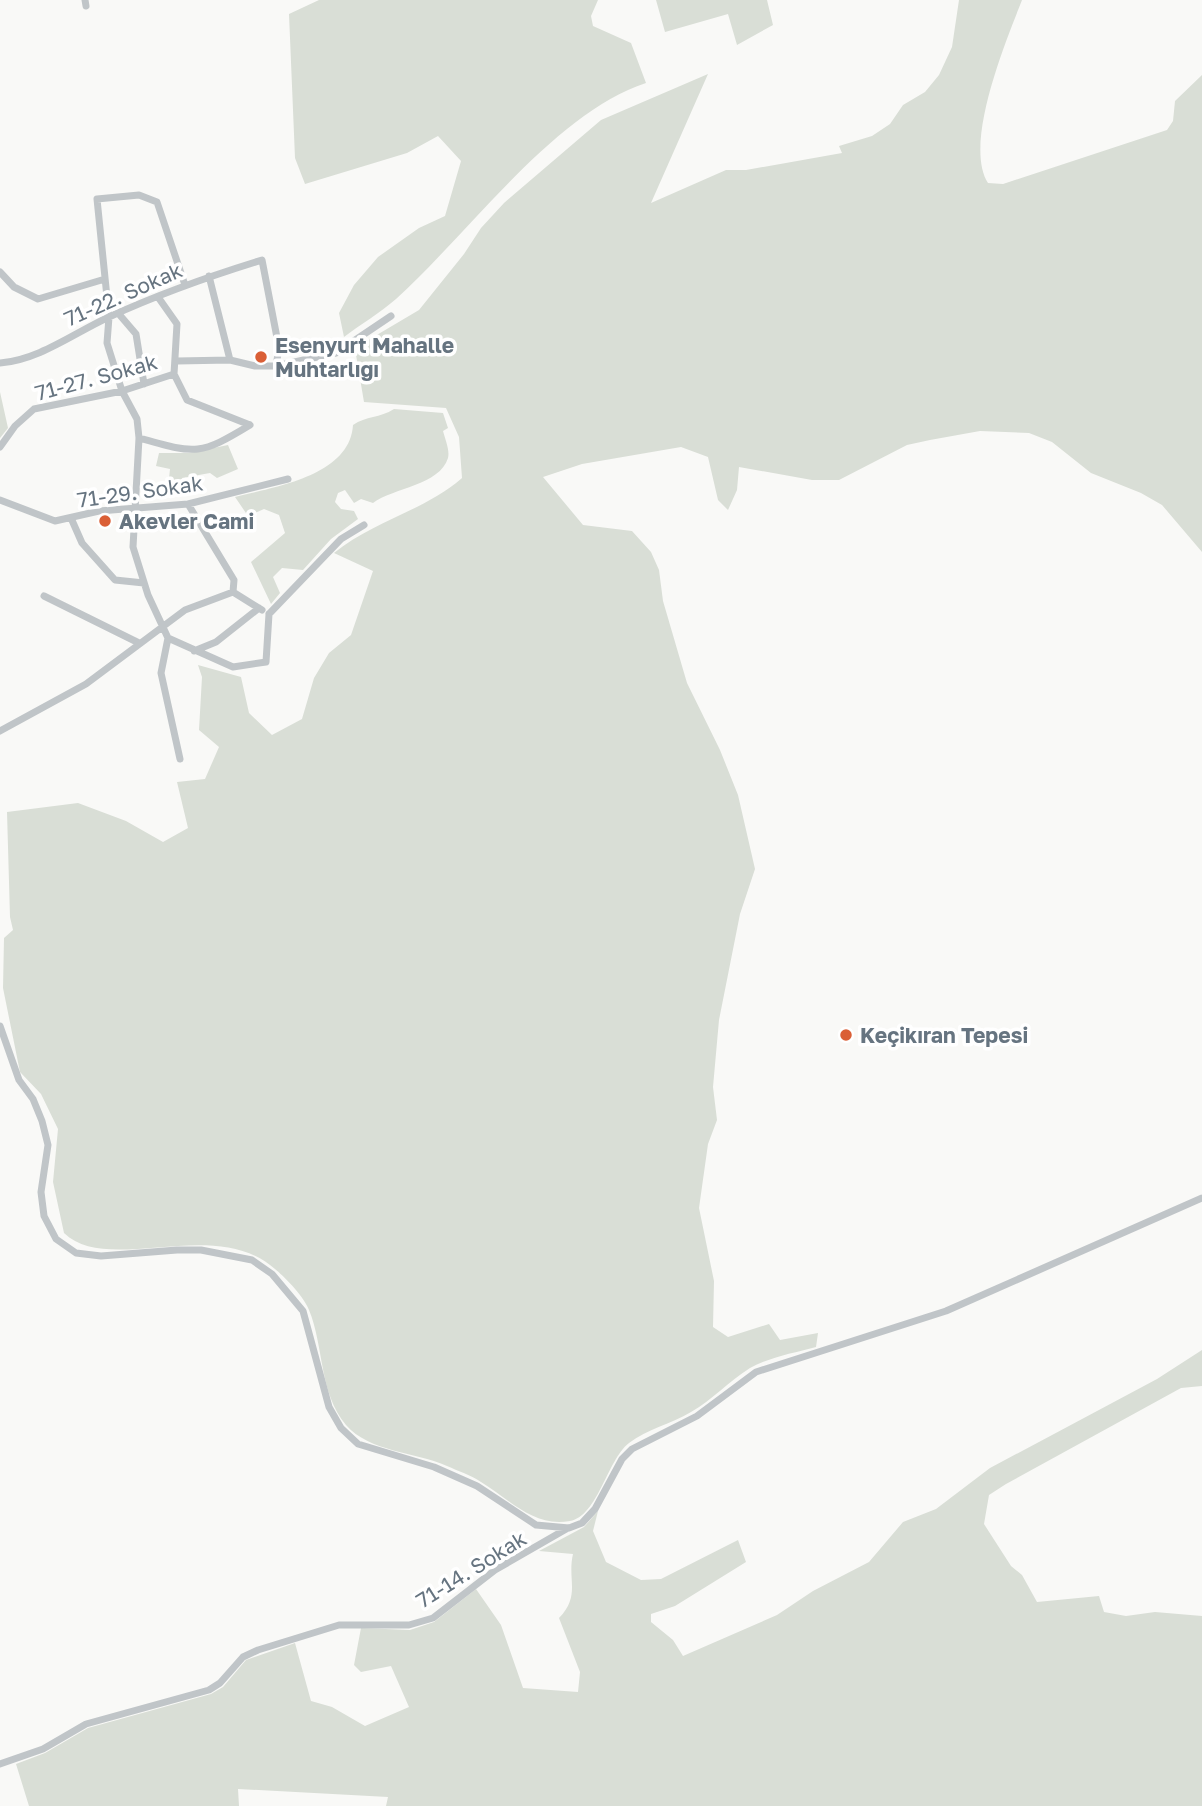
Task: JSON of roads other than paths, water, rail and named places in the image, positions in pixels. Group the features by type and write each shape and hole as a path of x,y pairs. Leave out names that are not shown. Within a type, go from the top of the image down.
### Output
{"street":[{"path":"185,285 157,202 139,195 97,199 109,317 107,342 122,391 137,419 139,438 133,508 133,547 144,583 168,638 233,667 265,662 270,614 341,539 364,525"},
{"name":"71-22. Sokak","path":"0,363 21,362 118,313 209,276 262,260 279,348 276,366"},
{"path":"0,272 14,287 38,299 105,279"},
{"path":"209,276 230,360"},
{"path":"139,438 195,450 213,447 250,425 187,400 174,374 177,361 177,324 158,297"},
{"path":"118,313 136,334 144,384"},
{"name":"71-27. Sokak","path":"177,361 230,360 255,366 276,366 336,353 391,316"},
{"name":"71-27. Sokak","path":"0,447 15,426 34,409 122,391 174,374"},
{"name":"71-29. Sokak","path":"0,500 55,521 99,511 188,504 288,479"},
{"path":"188,504 234,580 233,592"},
{"path":"71,518 82,543 115,580 144,583"},
{"path":"233,592 270,614"},
{"path":"0,731 86,684 185,610 233,592"},
{"path":"44,596 139,643"},
{"path":"194,651 216,642 259,608"},
{"path":"168,638 161,673 180,760"},
{"path":"0,1026 19,1080 33,1099 42,1121 48,1145 41,1192 44,1216 56,1239 76,1253 101,1256 177,1250 214,1252 252,1260 272,1274 303,1311 328,1407 341,1428 358,1444 434,1467 477,1486 536,1525 569,1528"},
{"name":"71-14. Sokak","path":"0,1764 43,1749 86,1724 209,1690 220,1684 243,1657 258,1650 339,1625 409,1625 433,1618 495,1570 569,1528 582,1524 595,1509 622,1460 632,1449 697,1416 756,1372 946,1311 1202,1198"}],"place":[{"name":"Esenyurt Mahalle Muhtarlığı","path":"261,357"},
{"name":"Akevler Cami","path":"105,521"},
{"name":"Keçikıran Tepesi","path":"846,1035"}]}
